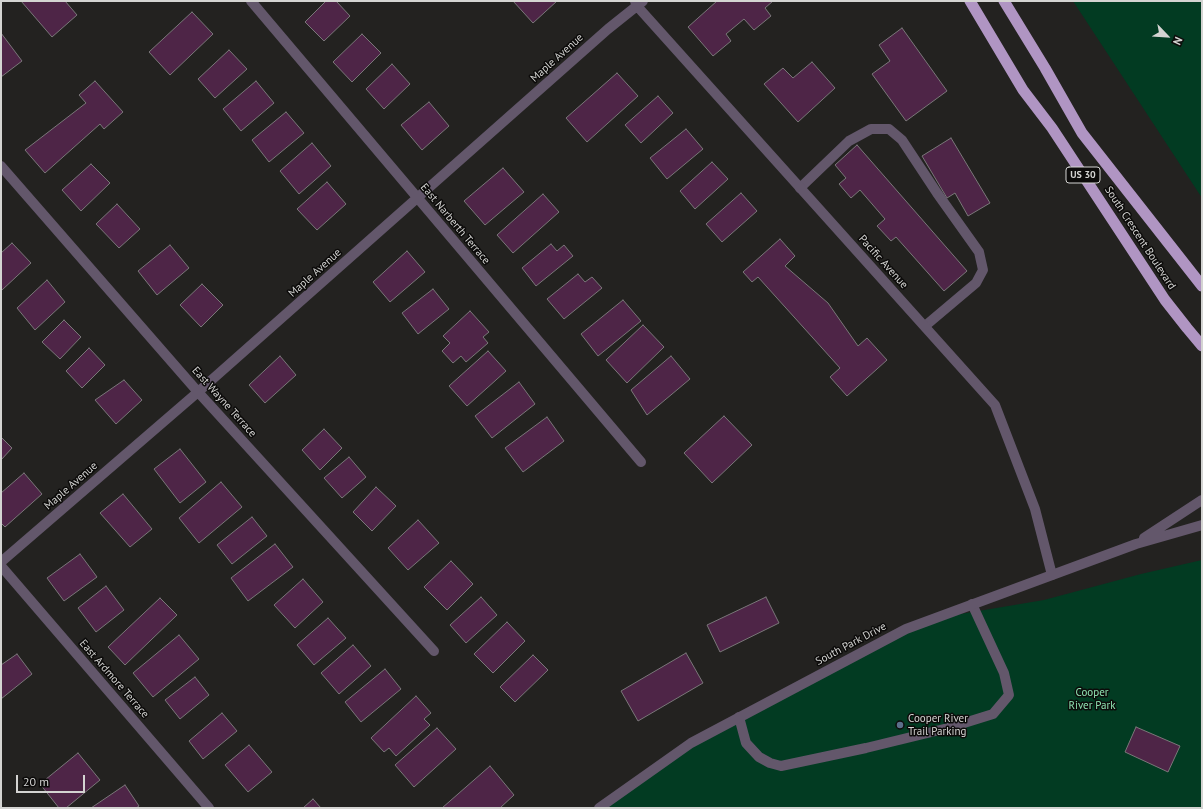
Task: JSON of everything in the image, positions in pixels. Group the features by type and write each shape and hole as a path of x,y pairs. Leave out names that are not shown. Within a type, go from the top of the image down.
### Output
{"highway":[{"name":"South Crescent Boulevard","path":"970,1 1023,90 1052,128 1165,300 1202,346"},
{"name":"South Crescent Boulevard","path":"1004,1 1045,68 1082,133 1202,286"}],"street":[{"name":"East Narberth Terrace","path":"251,1 641,462"},
{"name":"Maple Avenue","path":"1,562 198,392 638,3"},
{"name":"Pacific Avenue","path":"638,3 800,188 995,405 1035,509 1052,575"},
{"path":"800,188 849,141 871,129 889,129 902,140 979,252 983,270 976,283 925,326"},
{"name":"East Wayne Terrace","path":"1,166 198,392 434,651"},
{"name":"South Park Drive","path":"1136,544 1202,500"},
{"name":"South Park Drive","path":"599,808 691,743 906,629 1136,544 1202,525"},
{"name":"East Ardmore Terrace","path":"1,566 209,808"},
{"path":"739,718 746,743 759,757 770,763 781,766 874,747 948,728 993,714 1009,695 1004,673 972,604"}],"green space":[{"path":"1073,1 1202,1 1202,198"},
{"name":"Cooper River Park","path":"1202,560 1202,808 599,808 691,743 931,619 1044,600 1141,574"}],"building":[{"path":"21,1 65,1 77,15 52,37"},
{"path":"326,1 336,1 350,16 324,41 305,22"},
{"path":"513,1 557,1 533,23"},
{"path":"717,1 773,1 765,8 771,16 754,30 744,19 726,34 731,41 713,56 688,27"},
{"path":"192,12 213,34 170,75 149,52"},
{"path":"902,28 947,91 906,121 872,74 890,61 879,45"},
{"path":"1,33 22,61 1,77"},
{"path":"362,34 381,53 352,82 333,62"},
{"path":"229,50 247,69 215,98 198,79"},
{"path":"812,62 835,88 798,122 764,84 783,68 793,78"},
{"path":"392,64 410,84 384,109 366,89"},
{"path":"617,73 638,96 587,142 566,118"},
{"path":"95,81 123,112 104,129 100,124 45,173 25,150 86,103 79,95"},
{"path":"256,81 274,103 241,131 223,109"},
{"path":"658,96 673,113 641,143 625,125"},
{"path":"429,102 449,126 422,150 401,125"},
{"path":"286,112 304,133 269,162 252,140"},
{"path":"686,129 703,149 667,179 650,158"},
{"path":"951,138 990,203 968,216 955,193 947,198 922,156"},
{"path":"312,143 331,166 299,194 280,171"},
{"path":"857,145 967,271 944,291 896,237 891,241 877,226 885,219 860,190 851,198 839,184 846,178 835,165"},
{"path":"712,162 728,179 695,209 680,191"},
{"path":"91,164 110,183 81,211 62,190"},
{"path":"503,168 524,192 485,225 464,201"},
{"path":"327,182 346,204 317,230 297,209"},
{"path":"741,193 757,211 722,242 706,224"},
{"path":"543,194 559,212 513,253 497,235"},
{"path":"117,204 140,229 119,248 96,224"},
{"path":"780,239 795,256 785,266 828,303 858,346 867,338 887,360 847,396 830,377 840,368 758,277 752,282 743,272"},
{"path":"12,243 31,263 2,290 1,253"},
{"path":"551,244 557,251 564,245 573,256 536,286 522,268"},
{"path":"170,245 189,268 157,295 138,271"},
{"path":"407,251 425,272 390,302 373,282"},
{"path":"578,274 585,282 592,277 602,288 564,319 547,299"},
{"path":"47,280 65,302 35,330 17,308"},
{"path":"202,284 223,305 201,327 180,305"},
{"path":"433,289 449,309 418,334 402,313"},
{"path":"623,300 641,321 598,356 581,334"},
{"path":"470,311 489,332 483,337 488,343 466,362 461,356 453,363 442,351 450,343 443,336"},
{"path":"64,320 81,337 60,359 42,342"},
{"path":"643,325 664,347 627,383 606,360"},
{"path":"89,348 105,365 82,388 66,371"},
{"path":"488,351 506,371 467,406 449,386"},
{"path":"280,356 296,375 265,403 249,385"},
{"path":"671,356 690,379 647,415 631,390"},
{"path":"124,380 142,400 116,424 95,400"},
{"path":"519,382 535,404 492,438 475,416"},
{"path":"724,416 752,445 712,483 684,453"},
{"path":"547,417 564,441 523,472 505,448"},
{"path":"324,429 342,448 320,470 302,450"},
{"path":"1,437 12,448 1,460"},
{"path":"180,449 206,482 180,503 154,469"},
{"path":"349,457 366,477 342,498 324,478"},
{"path":"24,473 42,494 5,527 1,523 1,493"},
{"path":"221,482 242,507 199,543 179,518"},
{"path":"376,487 396,506 372,531 353,512"},
{"path":"123,494 152,529 130,547 100,513"},
{"path":"252,517 267,536 232,564 217,545"},
{"path":"418,520 439,543 408,570 388,548"},
{"path":"275,544 293,567 248,601 231,578"},
{"path":"80,554 97,577 64,601 47,578"},
{"path":"451,561 473,584 447,610 424,587"},
{"path":"303,579 323,602 295,628 274,605"},
{"path":"106,586 124,610 96,632 78,608"},
{"path":"481,597 497,615 466,643 450,625"},
{"path":"766,597 779,623 720,652 707,625"},
{"path":"160,598 177,615 125,665 108,647"},
{"path":"328,618 346,638 314,665 297,645"},
{"path":"507,622 525,641 493,673 474,654"},
{"path":"179,635 199,659 153,697 133,673"},
{"path":"353,645 371,666 339,694 321,673"},
{"path":"686,653 703,683 638,721 621,691"},
{"path":"17,654 32,674 1,699 1,665"},
{"path":"533,655 548,670 515,702 500,687"},
{"path":"385,669 401,689 361,722 345,702"},
{"path":"195,677 209,695 180,719 165,700"},
{"path":"416,696 431,713 424,719 430,725 396,756 389,748 384,752 371,738"},
{"path":"222,713 237,731 203,759 189,741"},
{"path":"1136,727 1180,746 1168,772 1125,752"},
{"path":"437,728 456,749 414,787 395,765"},
{"path":"249,745 272,772 248,792 225,765"},
{"path":"78,753 100,780 66,808 59,808 40,784"},
{"path":"490,766 514,795 500,808 442,808"},
{"path":"125,785 139,806 136,808 91,808"},
{"path":"313,799 321,808 303,808"}],"place":[{"name":"Cooper River Trail Parking","path":"900,725"}]}
